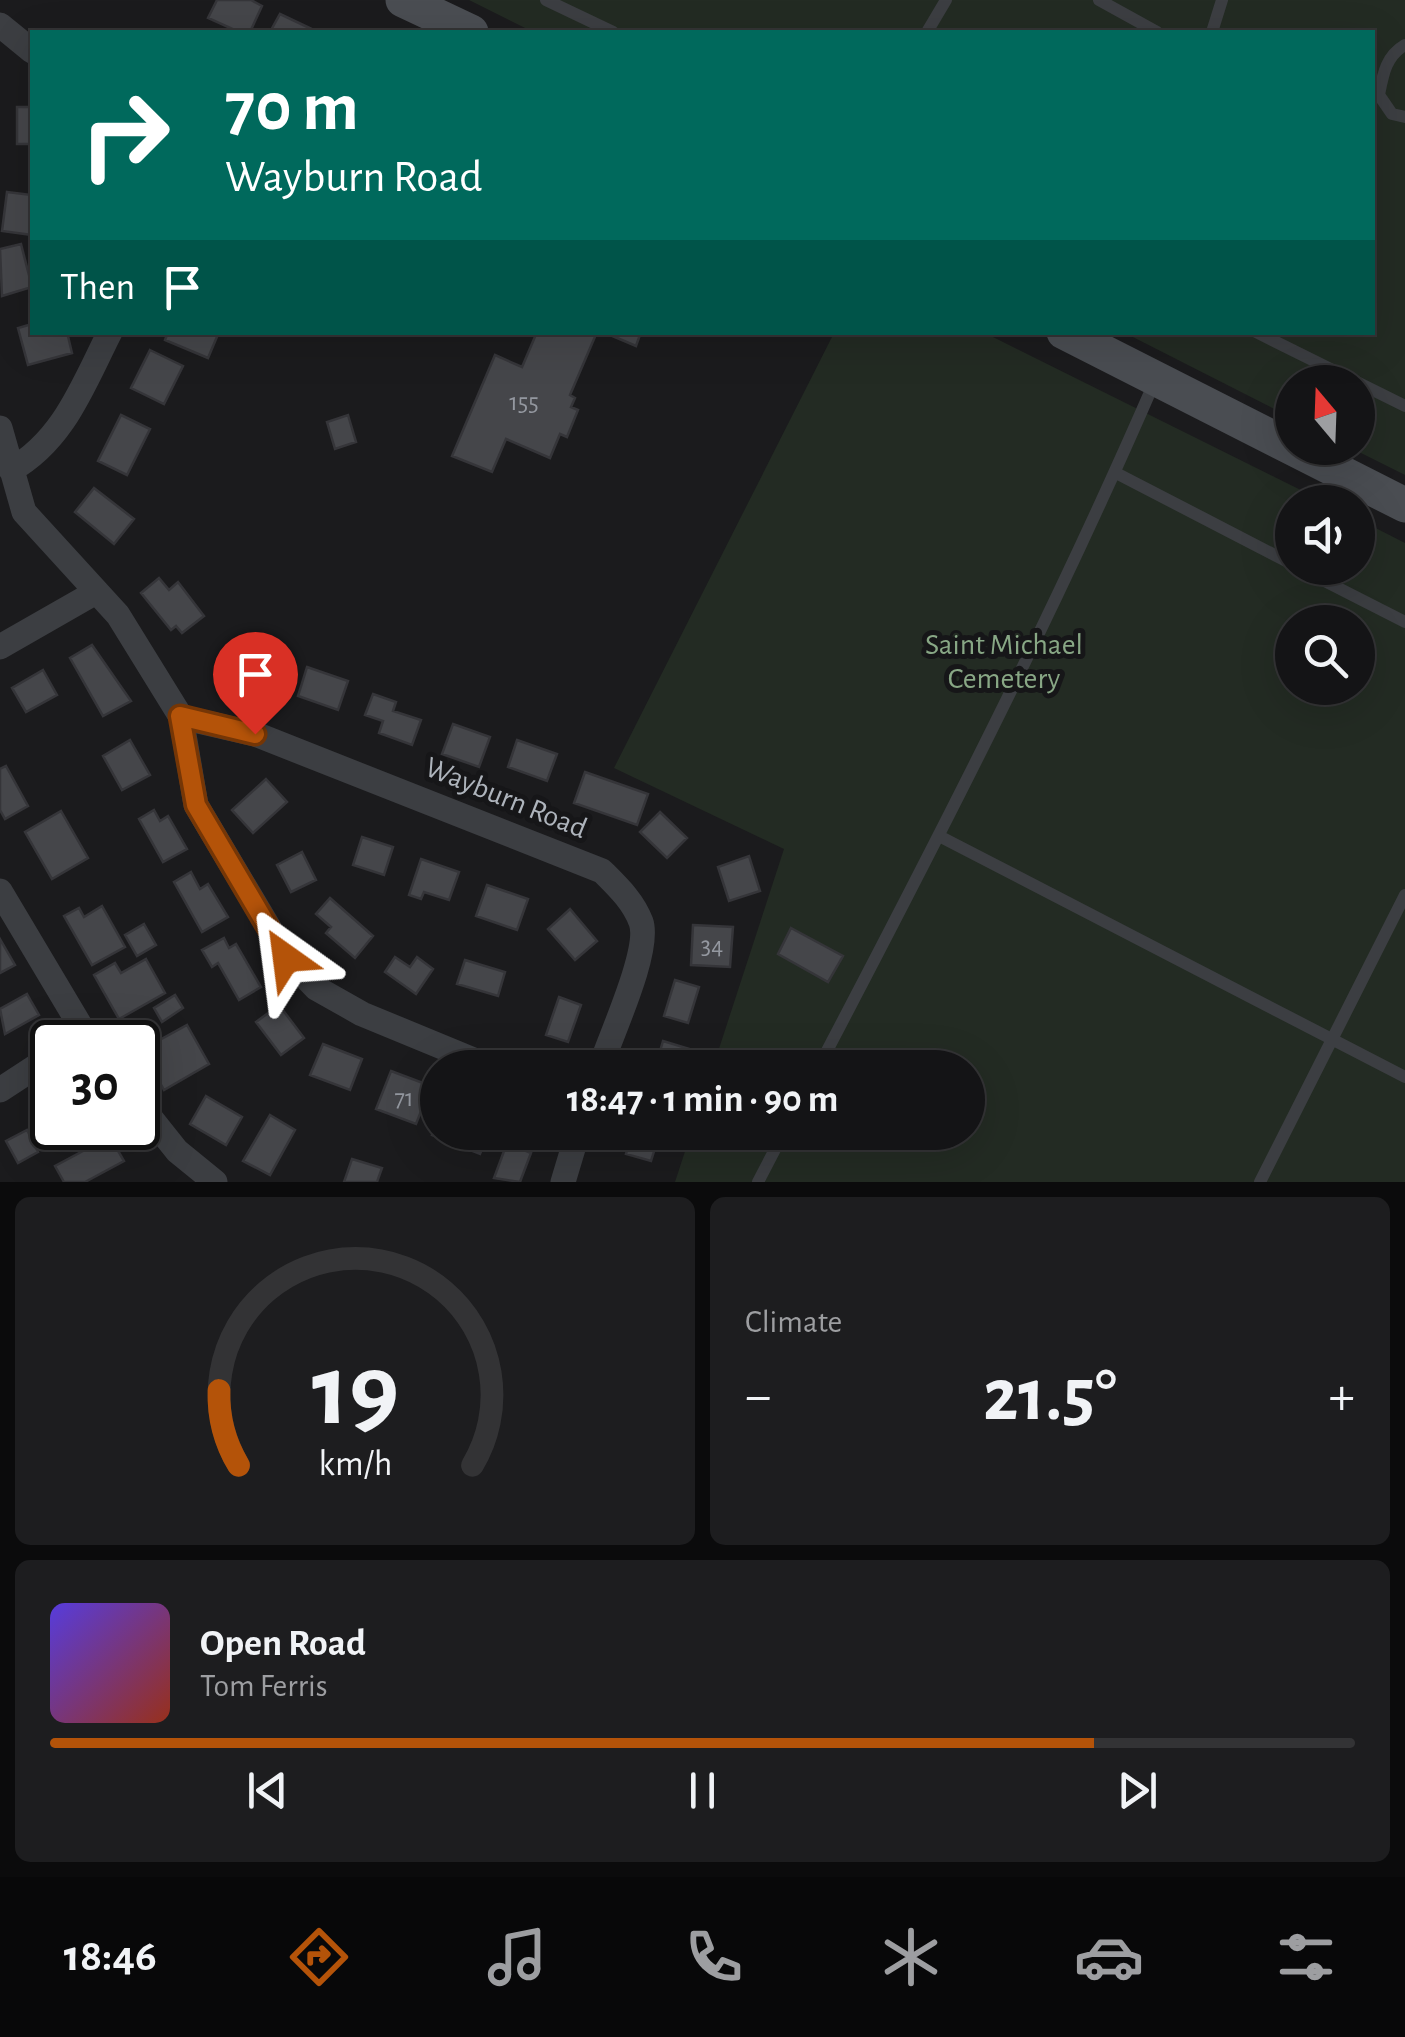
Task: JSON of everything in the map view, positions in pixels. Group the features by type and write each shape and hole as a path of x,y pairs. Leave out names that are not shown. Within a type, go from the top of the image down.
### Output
{"main road":[{"path":"403,0 467,30"},
{"path":"1070,335 1405,505"}],"street":[{"path":"0,25 30,49"},
{"path":"10,470 38,453 56,434 108,335"},
{"path":"0,428 24,512 125,624 180,716 196,805 286,958 316,988 362,1014 449,1050"},
{"path":"0,647 96,592"},
{"name":"Wayburn Road","path":"180,716 255,734 602,872 628,897 643,926 637,960 606,1050"},
{"path":"0,891 71,1020"},
{"path":"0,1090 30,1070"},
{"path":"160,1130 177,1151 215,1182"},
{"path":"563,1182 573,1150"}],"lane":[{"path":"546,0 610,30"},
{"path":"928,30 946,0"},
{"path":"1099,0 1153,30"},
{"path":"1213,30 1222,0"},
{"path":"1405,45 1394,51 1383,72 1380,95 1392,114 1405,117"},
{"path":"1262,335 1405,406"},
{"path":"827,1050 939,836 1116,473 1156,379"},
{"path":"1116,473 1275,555"},
{"path":"1332,585 1405,622"},
{"path":"939,836 1405,1077"},
{"path":"1260,1182 1405,895"},
{"path":"758,1182 775,1150"}],"green space":[{"path":"469,0 1405,0 1405,475 1375,460 1375,365 1275,365 1275,409 1129,335 1375,335 1375,30 529,30"},
{"name":"Saint Michael Cemetery","path":"833,335 989,335 1291,485 1275,485 1275,585 1375,585 1375,528 1405,543 1405,1182 675,1182 685,1150 985,1150 985,1050 719,1050 784,849 614,768"}],"building":[{"path":"217,0 251,0 262,6 251,30 235,30 208,18"},
{"path":"280,14 314,30 271,30"},
{"path":"17,107 30,107 30,144 17,144"},
{"path":"7,192 30,195 30,235 2,231"},
{"path":"21,244 30,288 2,296 0,249"},
{"path":"30,325 30,335 68,335 72,353 28,365 18,328"},
{"path":"167,335 218,335 208,358 165,340"},
{"path":"536,335 596,335 570,395 575,398 571,407 578,410 567,437 560,434 550,458 506,439 492,472 452,456 495,355 522,367"},
{"path":"610,335 640,335 636,346"},
{"path":"150,350 183,366 164,404 131,388"},
{"path":"121,415 150,429 127,475 98,461"},
{"path":"348,415 356,442 335,449 327,422"},
{"path":"94,488 134,519 114,544 75,512"},
{"path":"159,578 169,590 178,582 204,616 182,633 176,626 171,630 141,593"},
{"path":"241,640 283,655 272,686 230,671"},
{"path":"92,645 131,701 103,716 70,658"},
{"path":"307,667 348,681 338,710 298,696"},
{"path":"43,670 57,695 26,712 12,688"},
{"path":"373,694 396,702 393,711 421,720 412,745 379,733 383,721 365,715"},
{"path":"453,724 490,737 479,767 442,754"},
{"path":"130,740 150,775 122,790 103,756"},
{"path":"517,740 557,754 547,781 508,767"},
{"path":"6,766 28,806 5,819 0,810 0,769"},
{"path":"585,772 648,794 637,825 574,803"},
{"path":"266,779 287,802 253,833 232,810"},
{"path":"154,810 160,821 168,816 187,849 163,862 139,819"},
{"path":"61,811 88,858 52,879 25,832"},
{"path":"660,812 687,838 667,858 640,832"},
{"path":"362,837 393,847 384,875 353,865"},
{"path":"302,852 316,880 291,892 277,865"},
{"path":"749,856 760,891 729,901 718,867"},
{"path":"421,859 459,872 449,900 424,892 421,899 409,895"},
{"path":"191,872 200,889 208,884 228,917 202,932 174,882"},
{"path":"487,885 528,899 517,930 476,916"},
{"path":"330,898 373,936 355,958 326,933 331,927 316,914"},
{"path":"102,906 125,947 92,965 64,916 79,908 84,917"},
{"path":"570,909 597,941 575,960 548,929"},
{"path":"144,924 156,945 137,956 125,935"},
{"path":"693,925 733,927 730,967 691,965"},
{"path":"791,928 843,956 828,982 778,954"},
{"path":"224,938 229,948 236,944 261,987 239,1000 218,963 212,967 202,950"},
{"path":"0,939 15,965 0,973"},
{"path":"395,957 410,967 417,957 433,969 416,994 385,972"},
{"path":"146,959 165,993 119,1019 94,975 115,963 121,973"},
{"path":"465,960 505,972 498,996 457,984"},
{"path":"675,980 699,987 688,1023 664,1016"},
{"path":"27,994 39,1015 5,1034 0,1009"},
{"path":"175,995 183,1008 162,1022 154,1008"},
{"path":"559,997 581,1005 568,1042 546,1035"},
{"path":"279,1005 304,1038 281,1055 256,1022"},
{"path":"187,1025 209,1064 164,1090 160,1083 160,1040"},
{"path":"663,1041 693,1050 660,1050"},
{"path":"323,1044 362,1059 350,1090 310,1075"},
{"path":"391,1071 420,1082 420,1114 416,1124 376,1109"},
{"path":"206,1096 242,1117 226,1145 190,1124"},
{"path":"270,1115 295,1130 270,1175 243,1161"},
{"path":"27,1130 30,1150 38,1152 18,1163 6,1141"},
{"path":"85,1150 118,1150 124,1161 85,1182 64,1182 55,1166"},
{"path":"504,1150 531,1153 520,1182 494,1178"},
{"path":"627,1150 654,1150 651,1161 626,1154"},
{"path":"352,1159 382,1168 377,1182 344,1182"}],"route":[{"path":"255,734 180,716 196,805 286,958"}]}
